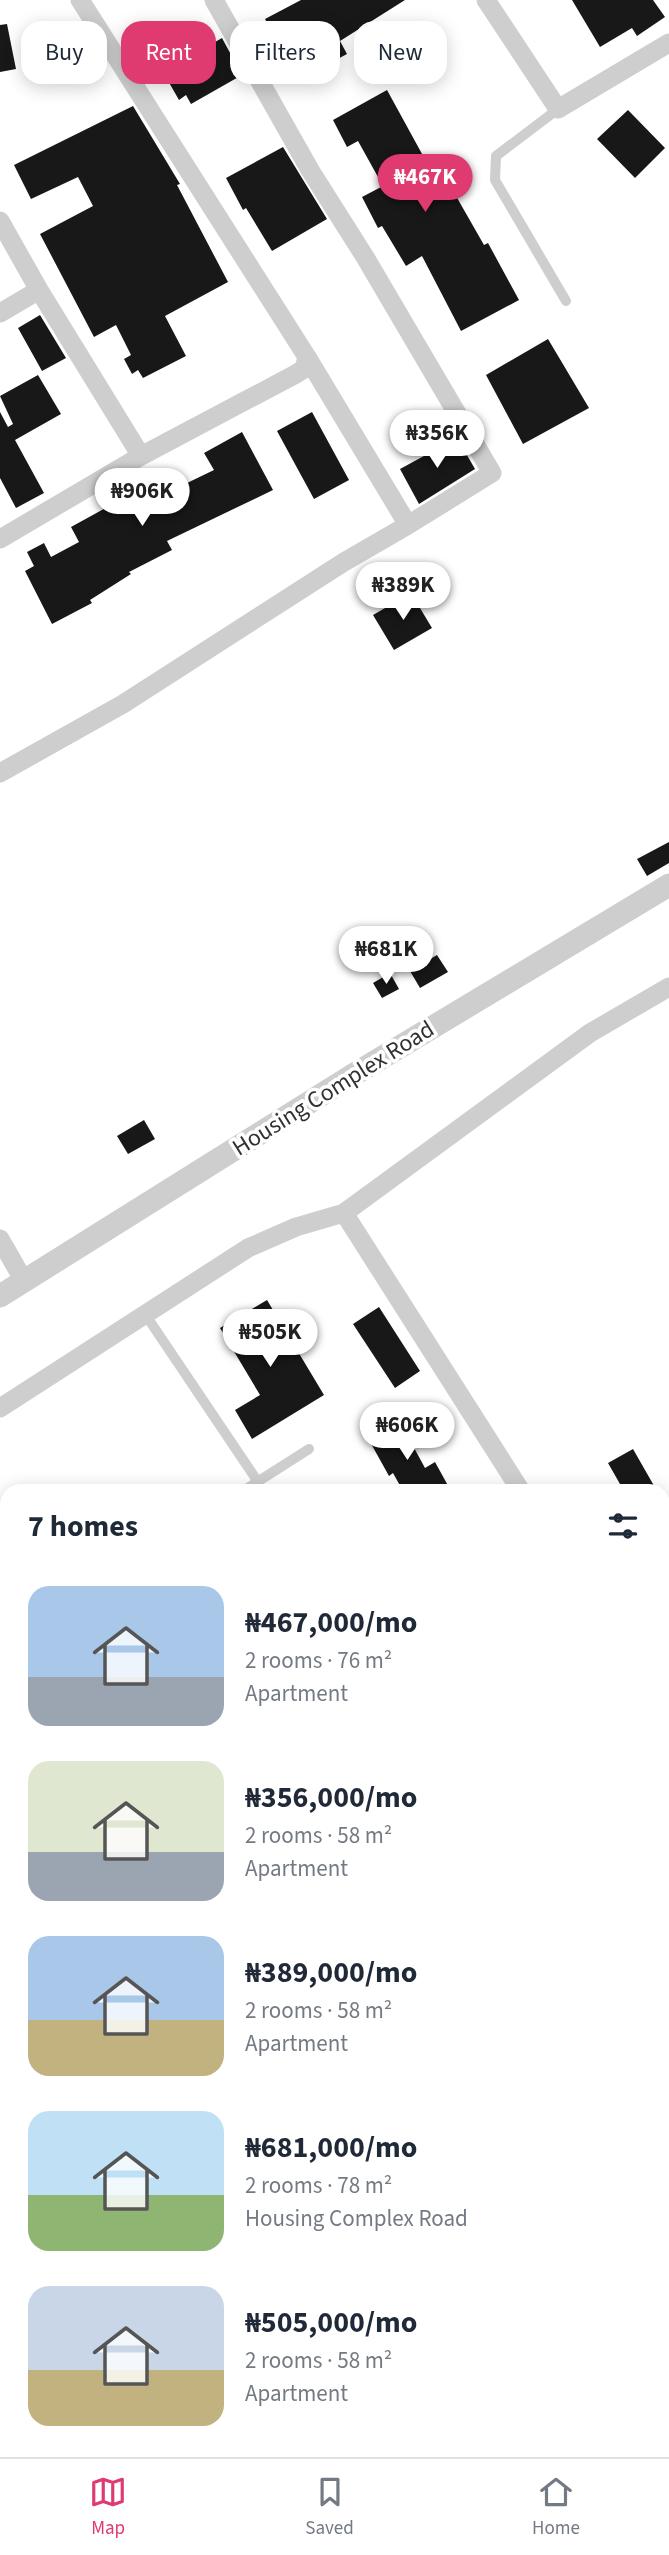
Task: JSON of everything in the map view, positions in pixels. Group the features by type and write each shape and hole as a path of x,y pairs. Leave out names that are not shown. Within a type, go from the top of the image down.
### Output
{"street":[{"path":"80,0 307,356 408,526"},
{"path":"0,773 123,704 344,562 408,526 492,473 379,280 310,170 214,0"},
{"path":"486,0 558,109 669,43"},
{"path":"0,221 141,456"},
{"path":"0,313 39,290"},
{"path":"0,539 141,456 294,375 304,369 307,356"},
{"name":"Housing Complex Road","path":"0,1296 353,1075 669,885"},
{"path":"0,1408 248,1248 296,1227 344,1213 590,1033 669,987"},
{"path":"344,1213 517,1484"},
{"path":"0,1239 24,1281"}],"lane":[{"path":"558,109 496,156 495,180 566,301"},
{"path":"145,1314 258,1482"},
{"path":"255,1484 309,1449"}],"building":[{"path":"301,0 405,0 372,21 354,21 354,32 340,41 340,21 265,19"},
{"path":"572,0 653,0 665,17 637,36 632,28 600,47"},
{"path":"7,24 16,69 0,72 0,25"},
{"path":"222,38 230,53 230,82 191,104 186,95 179,100 170,84 216,84 216,41"},
{"path":"340,41 347,54 340,58"},
{"path":"387,90 427,163 430,161 450,199 456,196 484,245 488,243 519,300 461,331 422,256 406,266 382,226 378,228 362,197 383,186 358,141 347,147 333,120"},
{"path":"133,106 180,184 177,185 228,282 165,316 186,356 143,378 138,370 132,374 124,359 131,355 116,325 94,337 40,234 93,206 78,177 31,199 14,165"},
{"path":"628,110 665,148 635,178 597,139"},
{"path":"283,147 327,219 272,251 246,208 243,210 226,178"},
{"path":"40,315 66,358 42,371 18,328"},
{"path":"548,339 589,408 523,444 486,375"},
{"path":"38,375 61,414 15,440 44,493 16,508 0,478 0,412 8,427 13,424 0,396"},
{"path":"312,412 349,480 314,499 277,431"},
{"path":"242,432 273,490 167,541 172,550 129,572 131,574 90,600 92,603 52,624 25,571 34,566 27,552 44,543 51,557 79,542 71,527 111,505 104,492 144,470 158,497 214,470 204,453"},
{"path":"457,438 475,469 419,504 400,469"},
{"path":"411,593 432,628 394,650 373,615"},
{"path":"669,842 669,863 647,876 637,859"},
{"path":"437,955 448,972 420,988 410,971"},
{"path":"390,973 399,989 382,998 373,983"},
{"path":"144,1120 155,1139 128,1154 117,1136"},
{"path":"267,1300 324,1395 252,1439 235,1410 260,1395 220,1328"},
{"path":"379,1307 420,1371 395,1388 353,1324"},
{"path":"400,1422 425,1468 435,1462 447,1484 399,1484 393,1473 389,1476 369,1440"},
{"path":"633,1449 653,1484 620,1484 608,1463"}]}
